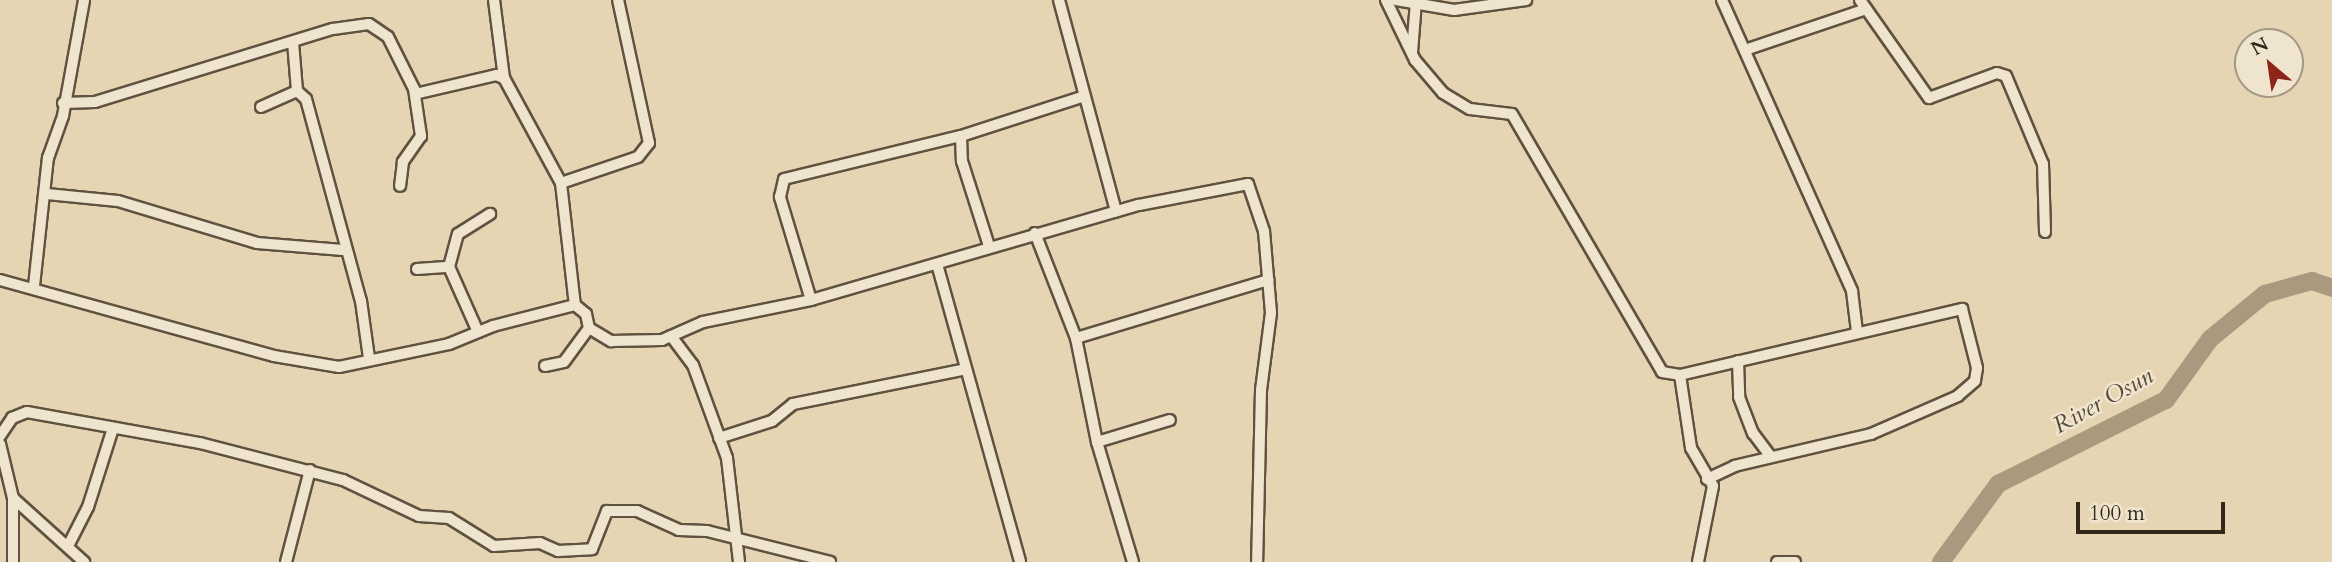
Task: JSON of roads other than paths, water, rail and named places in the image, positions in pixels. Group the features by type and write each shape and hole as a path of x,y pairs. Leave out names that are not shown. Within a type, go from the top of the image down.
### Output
{"street":[{"path":"34,286 47,194 48,158 64,103 84,0"},
{"path":"494,0 504,78 561,183 575,306 586,314 589,328 564,362 545,366"},
{"path":"561,183 639,157 649,143 618,0"},
{"path":"1059,0 1116,211"},
{"path":"1386,0 1423,71 1455,101 1512,114 1650,358 1662,372 1680,375 1962,309 1975,381 1958,396 1871,434 1772,457 1707,479"},
{"path":"1396,0 1454,10 1526,0"},
{"path":"1722,0 1853,291 1857,332"},
{"path":"1412,52 1417,4"},
{"path":"1745,50 1863,5 1892,37 1929,98 1997,73 2012,85 2043,164 2045,232"},
{"path":"64,103 94,102 293,42 369,24 388,37 415,94 421,136 403,162 400,186"},
{"path":"293,42 297,91 306,99 343,250 361,300 369,358"},
{"path":"415,94 504,78"},
{"path":"261,107 297,91"},
{"path":"811,300 780,197 781,182 961,136 1085,96"},
{"path":"961,136 962,161 989,246"},
{"path":"589,328 627,344 671,336 704,322 811,300 1116,211 1248,184 1260,214 1271,313 1261,390 1257,562"},
{"path":"47,194 118,201 257,243 343,250"},
{"path":"478,332 449,267 458,234 490,214"},
{"path":"1035,233 1076,338 1097,442 1133,562"},
{"path":"937,264 962,370 1020,562"},
{"path":"417,269 449,267"},
{"path":"0,280 34,286 274,356 333,367 449,344 478,332 575,306"},
{"path":"1076,338 1268,280"},
{"path":"671,336 693,365 734,480 739,562"},
{"path":"1738,361 1739,397 1753,433 1772,457"},
{"path":"719,438 772,421 793,404 821,403 962,370"},
{"path":"1680,375 1691,448 1713,486 1698,562"},
{"path":"0,436 12,418 27,412 310,470 419,516 449,517 494,546 540,543 558,551 592,549 607,511 638,511 679,530 738,538 830,562"},
{"path":"1097,442 1170,420"},
{"path":"68,546 88,507 113,428"},
{"path":"0,444 13,498 13,562"},
{"path":"286,562 310,470"},
{"path":"13,498 84,562"},
{"path":"1777,562 1795,562"}],"waterway":[{"name":"River Osun","path":"1941,562 1998,484 2166,400 2210,339 2265,294 2312,281 2332,288"}]}
